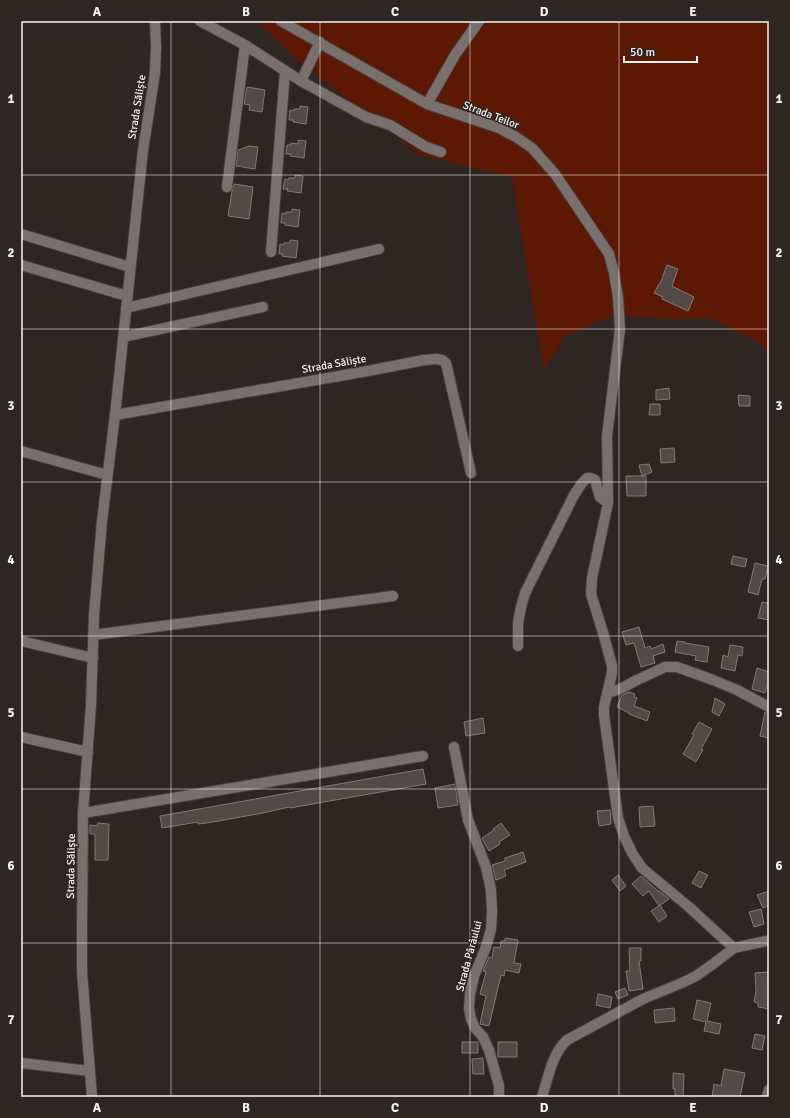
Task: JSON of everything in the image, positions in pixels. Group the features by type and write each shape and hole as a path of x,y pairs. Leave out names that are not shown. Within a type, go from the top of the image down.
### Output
{"street":[{"name":"Strada Săliște","path":"92,1097 82,972 83,813 91,705 97,575 143,150 155,73 155,21"},
{"path":"200,21 245,45 301,80 366,117 390,125 426,147 441,152"},
{"name":"Strada Teilor","path":"281,21 427,104 499,128 516,136 532,148 555,174 609,254 618,297 620,329 607,436 608,503 592,578 591,594 612,666 604,715 618,818 632,853 642,868 689,907 734,948"},
{"path":"427,104 456,54 479,21"},
{"path":"301,80 320,42"},
{"path":"227,187 245,45"},
{"path":"271,252 285,70"},
{"path":"21,234 130,267"},
{"path":"126,308 379,249"},
{"path":"21,264 127,296"},
{"path":"123,337 263,307"},
{"name":"Strada Săliște","path":"115,414 436,359 442,360 446,363 471,473"},
{"path":"21,451 107,475"},
{"path":"518,646 518,623 525,593 574,495 582,483 588,478 591,478 595,480 600,497 608,503"},
{"path":"94,635 393,596"},
{"path":"21,641 93,658"},
{"path":"607,693 620,689 665,667 677,667 706,677 768,704"},
{"path":"21,737 88,752"},
{"name":"Strada Pârâului","path":"454,747 468,820 486,867 491,890 491,929 486,947 474,976 469,1008 473,1024 483,1037 489,1050 498,1081 499,1097"},
{"path":"83,813 423,756"},
{"path":"542,1097 555,1058 566,1040 643,999 696,976 734,948 768,942"},
{"path":"21,1063 90,1071"},
{"path":"767,1097 769,1090"}],"shaded area":[{"path":"257,21 769,21 769,353 758,342 710,318 673,319 614,315 565,336 544,370 512,177 420,155 297,60"}],"building":[{"path":"247,87 265,90 262,112 249,110 250,105 244,104"},
{"path":"300,106 308,107 306,124 289,120 290,110 294,111 294,109 300,109"},
{"path":"298,140 306,141 304,158 286,154 287,145 291,145 291,143 298,144"},
{"path":"249,146 258,147 255,169 236,166 238,150"},
{"path":"295,175 303,176 301,193 283,189 285,179 288,180 289,178 295,178"},
{"path":"234,184 253,187 249,219 228,216"},
{"path":"292,209 300,210 298,227 281,223 282,213 285,214 286,212 292,212"},
{"path":"290,240 298,241 296,258 282,256 283,254 279,254 280,244 283,245 284,243 290,243"},
{"path":"667,265 678,269 672,286 694,297 688,311 662,299 663,297 654,293 660,284"},
{"path":"669,388 670,399 656,400 656,390"},
{"path":"738,395 750,396 750,406 739,406"},
{"path":"650,404 660,404 660,415 649,415"},
{"path":"674,448 675,462 661,463 660,449"},
{"path":"649,464 652,472 642,476 639,465"},
{"path":"626,476 646,476 646,496 627,496"},
{"path":"733,556 747,559 745,567 731,564"},
{"path":"755,563 768,566 765,579 762,579 758,595 748,592"},
{"path":"762,602 769,603 769,620 758,618"},
{"path":"639,627 645,648 650,646 651,649 663,644 665,652 653,656 655,663 641,667 634,643 626,645 622,632"},
{"path":"677,641 709,647 707,662 695,660 696,656 675,652"},
{"path":"730,645 743,647 742,656 738,655 735,671 721,668 723,655 728,657"},
{"path":"757,668 769,672 769,679 765,693 752,689"},
{"path":"629,692 635,694 634,697 637,698 634,706 650,712 647,721 629,714 617,707 622,695"},
{"path":"715,698 725,704 719,716 712,712"},
{"path":"765,712 769,713 769,738 760,736"},
{"path":"483,718 485,733 466,736 464,722"},
{"path":"699,722 712,729 696,762 683,754 694,735 692,734"},
{"path":"423,769 426,784 289,807 207,823 198,824 198,822 162,828 160,816"},
{"path":"455,784 458,805 438,808 435,788"},
{"path":"653,806 655,826 640,827 639,807"},
{"path":"610,810 611,824 599,826 597,811"},
{"path":"98,823 109,824 108,860 95,860 95,834 90,834 90,825 97,826"},
{"path":"501,823 510,835 489,851 482,838"},
{"path":"523,852 526,862 504,870 506,876 496,880 492,865 505,861 505,858"},
{"path":"699,871 708,875 701,888 692,883"},
{"path":"618,875 626,886 620,891 612,880"},
{"path":"641,876 669,899 659,906 649,891 643,896 632,884"},
{"path":"769,891 769,905 763,908 757,895"},
{"path":"660,905 667,916 659,922 651,911"},
{"path":"761,909 764,924 754,927 749,912"},
{"path":"505,938 518,940 514,963 521,964 519,973 505,970 504,976 501,975 489,1026 480,1024 486,996 480,994 486,972 483,971 489,957 492,958 494,947 500,948 501,941 505,941"},
{"path":"629,948 641,948 641,961 639,961 643,989 629,991 626,971 630,971"},
{"path":"768,972 769,1009 758,1007 758,1003 754,1002 756,991 755,973"},
{"path":"625,988 628,995 618,999 615,992"},
{"path":"598,994 612,997 610,1008 596,1005"},
{"path":"697,1000 711,1003 707,1021 721,1024 719,1034 704,1031 706,1022 693,1019"},
{"path":"674,1008 675,1021 655,1023 654,1010"},
{"path":"755,1034 765,1036 762,1050 752,1048"},
{"path":"462,1042 478,1042 478,1053 462,1053"},
{"path":"498,1042 517,1042 517,1057 498,1057"},
{"path":"483,1058 484,1074 473,1074 472,1059"},
{"path":"724,1069 745,1073 740,1097 712,1097 714,1084 721,1086"},
{"path":"673,1073 684,1074 683,1097 675,1097 675,1089 673,1089"}]}
